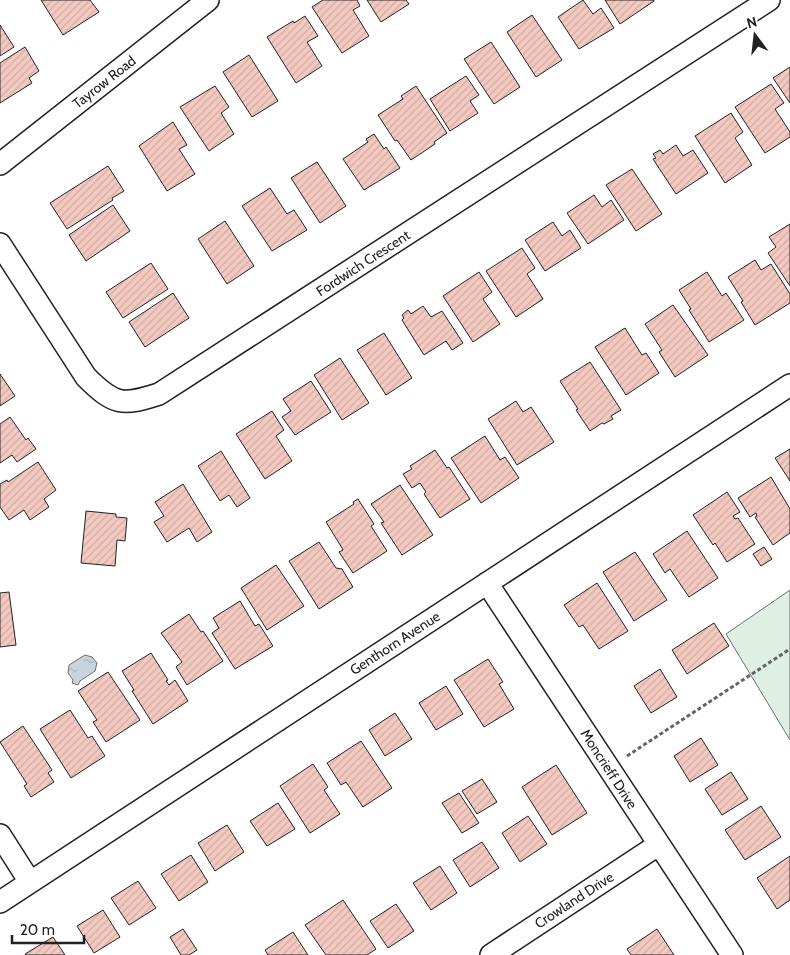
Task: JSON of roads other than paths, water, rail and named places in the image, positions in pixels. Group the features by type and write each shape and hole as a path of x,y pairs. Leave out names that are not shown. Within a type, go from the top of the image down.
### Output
{"street":[{"name":"Tayrow Road","path":"0,164 208,0"},
{"name":"Fordwich Crescent","path":"0,244 86,376 102,393 118,401 140,400 159,394 769,0"},
{"name":"Genthorn Avenue","path":"0,902 790,385"},
{"name":"Moncrieff Drive","path":"487,583 732,955"},
{"path":"0,835 30,882"},
{"name":"Crowland Drive","path":"491,955 658,845"}],"water":[{"path":"85,655 92,657 97,663 95,671 80,681 78,685 72,683 73,680 68,673 69,665"}]}
